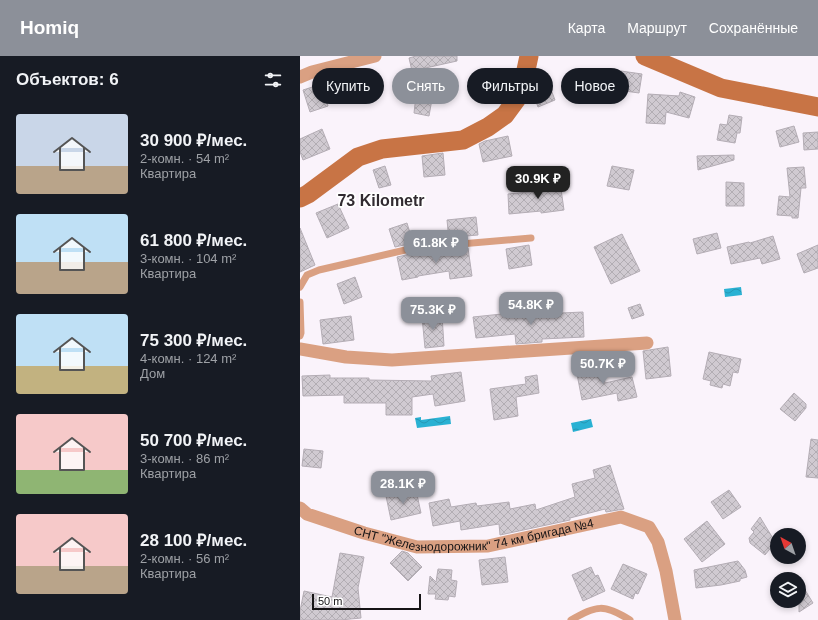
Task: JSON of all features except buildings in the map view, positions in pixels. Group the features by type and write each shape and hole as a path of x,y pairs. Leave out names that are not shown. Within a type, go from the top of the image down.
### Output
{"street":[{"path":"300,76 375,56"},
{"path":"300,198 308,194 358,157 382,149 463,140 488,127 505,115 516,100 523,84 529,56"},
{"path":"645,56 721,88 818,107"},
{"path":"300,349 346,357 392,360 647,343"},
{"name":"СНТ \"Железнодорожник\" 74 км бригада №4","path":"300,508 306,514 364,533 417,547 488,546 621,517 649,527 658,542 666,571 676,620"}],"lane":[{"path":"300,287 307,275 319,270 414,248 531,238"},
{"path":"300,302 300,336"},
{"path":"571,620 588,610 604,608 618,613 630,620"}],"water":[{"path":"741,287 742,295 725,297 724,289"},
{"path":"450,416 451,424 417,428 415,418 421,417 421,420"},
{"path":"591,419 593,427 573,432 571,423"}],"district":[{"name":"73 Kilometr","path":"381,200"}]}
